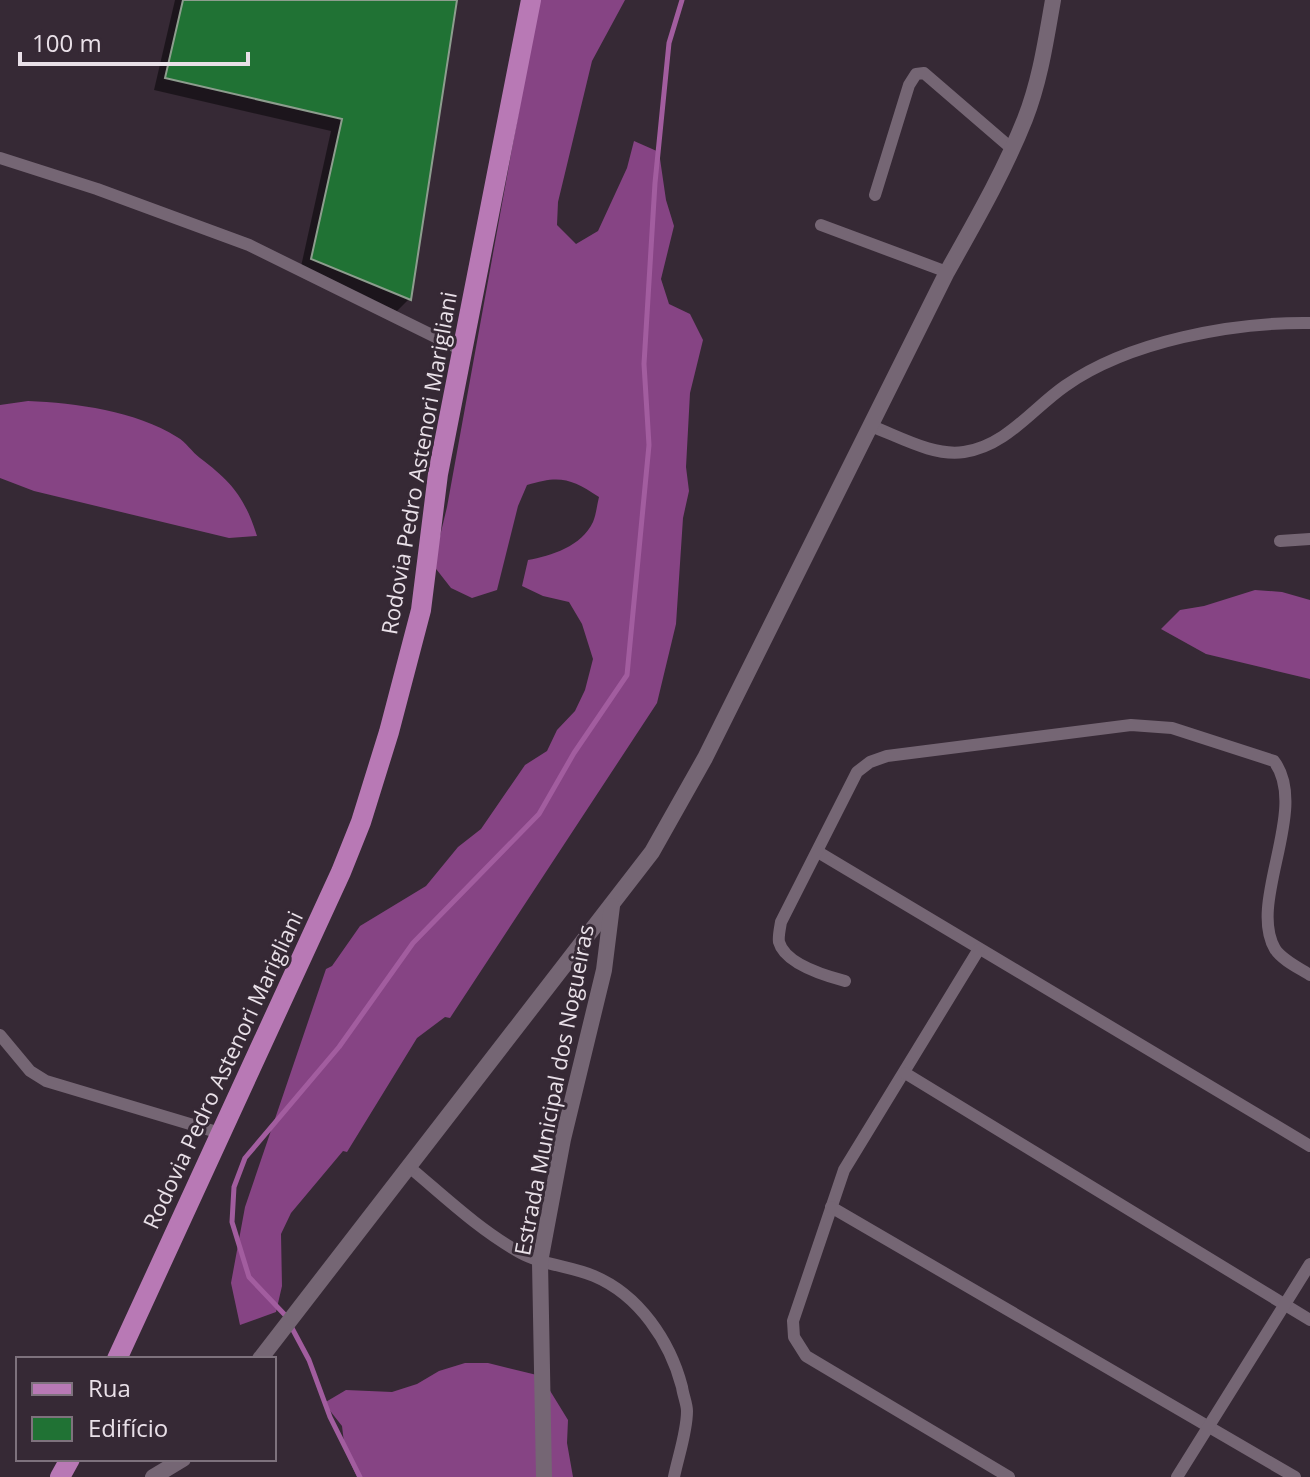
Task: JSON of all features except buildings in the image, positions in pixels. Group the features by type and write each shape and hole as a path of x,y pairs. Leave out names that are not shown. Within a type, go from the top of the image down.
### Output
{"main road":[{"name":"Rodovia Pedro Astenori Marigliani","path":"118,1357 341,872 366,807 421,610 438,474 531,0"}],"street":[{"path":"261,1357 652,852 705,758 947,272 983,208 1025,118 1042,63 1053,0"},
{"path":"875,195 909,85 916,74 924,73 1011,148"},
{"path":"0,158 97,189 249,245 462,350"},
{"path":"821,225 947,272"},
{"path":"871,426 936,450 961,453 987,447 1095,366 1220,329 1269,322 1310,323"},
{"path":"1280,541 1310,539"},
{"path":"845,981 820,975 788,956 779,941 781,922 857,772 870,762 887,756 1131,725 1172,728 1274,761 1283,771 1287,782 1288,810 1267,924 1275,950 1310,975"},
{"path":"818,852 1310,1146"},
{"name":"Estrada Municipal dos Nogueiras","path":"544,1477 540,1262 563,1139 604,970 612,904"},
{"path":"979,949 844,1170 793,1321 794,1337 806,1356 1009,1477"},
{"path":"0,1035 30,1071 46,1081 220,1133"},
{"path":"905,1073 1310,1320"},
{"path":"408,1166 482,1228 520,1253 540,1262 563,1265 596,1277 630,1297 655,1328 675,1361 687,1411 674,1477"},
{"path":"831,1207 1295,1477"},
{"path":"1177,1477 1310,1264"},
{"path":"153,1477 180,1461"}],"shaded area":[{"path":"539,0 625,0 592,61 558,202 557,225 576,244 598,231 627,168 634,141 659,152 666,200 674,226 661,279 669,304 690,314 703,340 690,393 686,467 689,491 683,518 676,624 657,703 450,1018 445,1017 417,1038 347,1152 343,1151 291,1213 281,1234 282,1286 276,1312 240,1325 231,1283 245,1207 326,969 332,966 360,926 426,886 458,847 481,829 525,765 547,751 557,730 575,711 585,690 593,659 582,624 569,602 543,596 522,586 528,560 574,544 588,530 599,497 589,491 572,482 556,479 527,485 518,506 497,590 472,598 451,588 433,565 447,507"},
{"path":"28,401 105,410 143,421 177,437 236,492 248,511 257,536 229,538 34,491 0,478 0,405"},
{"path":"1255,590 1282,592 1310,600 1310,679 1206,654 1161,629 1180,610"},
{"path":"465,1363 488,1363 541,1376 568,1420 567,1443 573,1477 357,1477 345,1451 342,1426 324,1403 346,1390 392,1392"}],"waterway":[{"path":"360,1477 330,1417 309,1360 285,1315 249,1277 232,1222 234,1187 245,1158 339,1047 413,943 539,814 574,753 627,675 649,445 644,364 655,183 669,43 682,0"}]}
